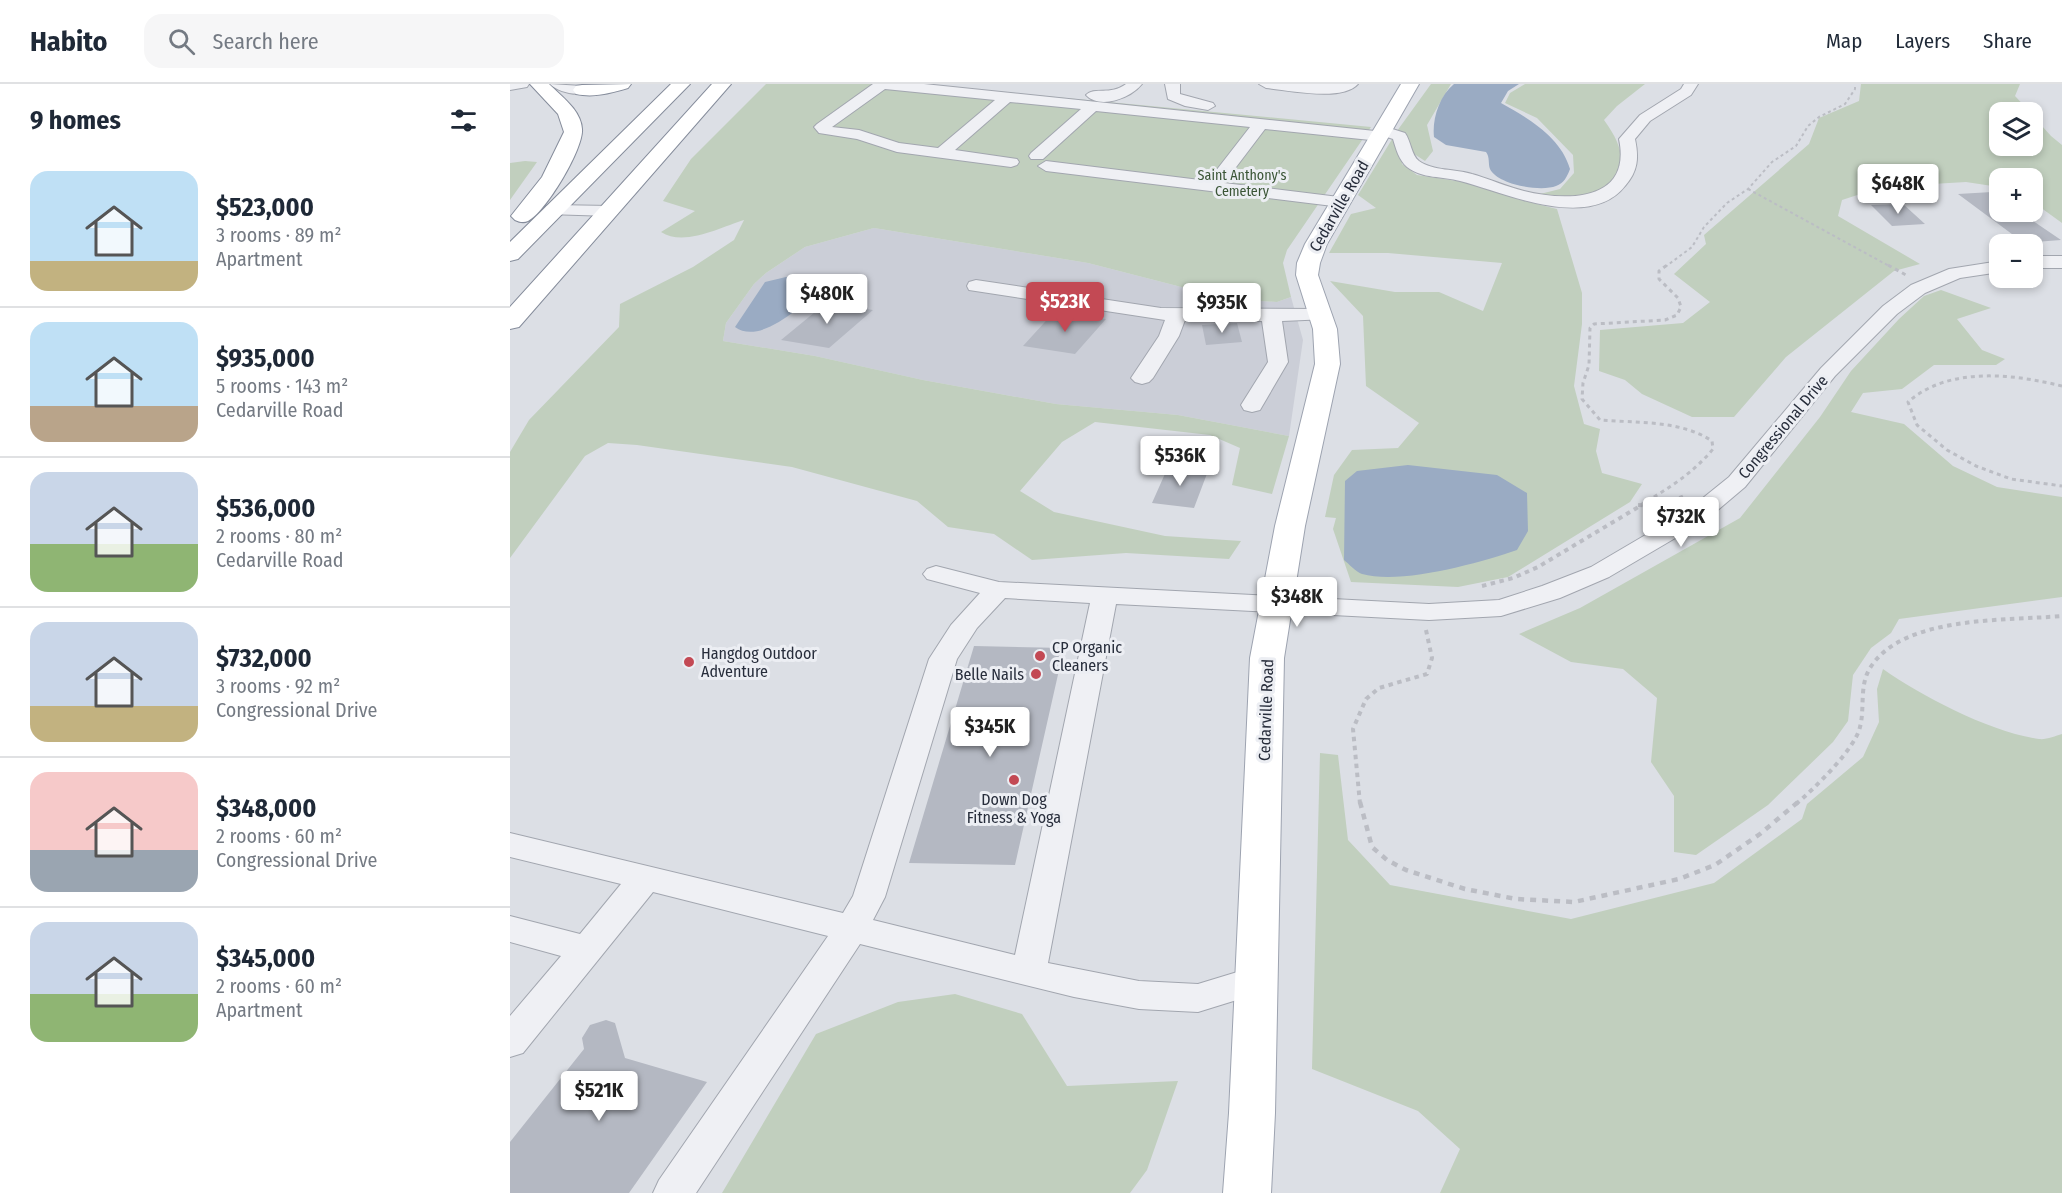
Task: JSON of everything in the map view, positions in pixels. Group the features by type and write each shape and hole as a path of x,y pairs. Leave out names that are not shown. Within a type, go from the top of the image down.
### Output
{"main road":[{"path":"510,228 530,208 549,183 573,132 567,114 539,84"},
{"path":"582,90 600,90 622,84"},
{"path":"553,210 548,203 661,84"},
{"path":"510,254 681,84"},
{"path":"510,322 722,84"},
{"name":"Cedarville Road","path":"1247,1193 1257,980 1267,658 1290,526 1327,371 1328,341 1321,315 1308,284 1307,273 1309,260 1317,244 1410,84"}],"street":[{"path":"510,86 522,84"},
{"path":"557,84 582,90"},
{"path":"562,84 582,90"},
{"path":"1341,202 923,150 883,143 859,135 832,132 822,127 882,84 1261,123 1382,133 1400,136 1410,161 1419,167 1462,176 1530,198 1559,202 1588,201 1614,191 1624,182 1630,162 1627,139 1645,118 1686,92 1690,84"},
{"path":"982,84 1112,97 1122,95 1135,84"},
{"path":"1173,84 1171,86 1173,96 1190,103 1325,118"},
{"path":"1266,84 1337,90 1351,84"},
{"path":"943,152 1007,97"},
{"path":"1030,165 1093,106"},
{"path":"1213,186 1261,123"},
{"path":"883,143 859,153 923,150"},
{"path":"553,210 610,211"},
{"path":"2043,262 2062,262"},
{"name":"Congressional Drive","path":"936,574 999,590 1429,612 1502,608 1551,592 1600,572 1697,514 1737,482 1828,372 1890,310 1918,289 1956,273 1989,268"},
{"path":"976,286 1161,314 1321,315"},
{"path":"1142,378 1169,336 1177,314"},
{"path":"1252,405 1278,362 1271,315"},
{"path":"673,1193 852,928 869,897 947,648 989,598 999,590"},
{"path":"1029,971 1104,596"},
{"path":"510,845 1029,971 1138,995 1198,998 1257,980"},
{"path":"510,1042 645,879"},
{"path":"510,929 587,948"}],"path":[{"path":"1476,587 1497,584 1538,567 1674,485 1687,473 1700,466 1713,449 1712,441 1691,430 1666,425 1600,420 1582,399 1589,365 1590,328 1594,324 1665,320 1677,315 1681,307 1678,298 1659,279 1659,271 1692,247 1704,227 1727,203 1748,189 1772,162 1796,146 1808,126 1819,117 1845,104 1855,84"},
{"path":"1748,189 1911,277"},
{"path":"2062,386 2013,378 1956,379 1932,385 1915,393 1908,402 1917,425 1947,450 1976,466 2011,479 2062,486"},
{"path":"1429,612 1426,632 1432,658 1427,674 1379,688 1366,699 1353,729 1361,809 1372,847 1387,860 1406,870 1465,889 1516,898 1574,902 1679,879 1715,865 1760,834 1803,798 1841,759 1860,728 1863,687 1869,669 1883,653 1914,633 1959,624 2062,616"}],"shaded area":[{"path":"874,228 1088,263 1228,299 1277,302 1291,297 1303,340 1289,436 1178,415 1056,404 923,380 815,356 723,341 726,323 754,284 766,273 805,247"}],"green space":[{"name":"Saint Anthony's Cemetery","path":"766,84 920,84 1371,127 1287,250 1283,263 1291,297 1277,302 1228,299 1088,263 874,228 805,247 766,273 754,284 726,323 723,341 815,356 923,380 1056,404 1178,415 1289,436 1272,494 1232,485 1240,448 1210,435 1095,422 1062,442 1020,491 1054,512 1165,536 1241,541 1229,559 1126,553 1032,560 994,534 948,527 917,501 792,467 608,443 585,456 510,558 510,452 529,420 619,327 620,304 693,267 734,240 744,220 691,237 670,236 661,232 695,211 663,201 691,159"},
{"path":"1431,84 1451,84 1427,125 1433,151 1425,161 1411,152 1401,152 1402,164 1417,175 1483,185 1517,199 1557,209 1582,293 1582,324 1574,386 1584,424 1600,429 1596,451 1602,473 1642,484 1630,502 1508,577 1458,587 1351,582 1333,529 1336,518 1325,517 1334,475 1352,450 1398,448 1419,423 1366,386 1363,316 1330,281 1395,292 1439,292 1483,311 1502,263 1388,253 1329,253 1351,214 1376,208 1358,195 1397,131"},
{"path":"1525,84 1645,84 1617,106 1604,120 1620,150 1621,166 1617,184 1577,196 1536,195 1560,189 1574,173 1573,155 1537,118 1505,103 1510,93"},
{"path":"1861,84 2020,84 2015,96 2021,102 1989,102 1989,156 2043,156 2043,127 2062,145 2062,223 2043,209 2043,168 1989,168 1989,185 1966,182 1882,187 1842,200 1838,216 1920,264 1894,271 1786,357 1734,417 1692,417 1642,394 1625,380 1599,371 1600,330 1683,323 1710,302 1674,274 1706,244 1704,235 1809,144 1819,118 1859,101"},
{"path":"537,162 510,200 510,163"},
{"path":"1941,290 1991,308 1957,319 1982,350 2005,359 1996,365 1934,365 1902,389 1863,393 1851,412 1904,424 1953,466 1997,487 2062,497 2062,597 1899,619 1891,633 1871,648 1853,675 1848,721 1833,742 1768,805 1696,855 1674,852 1674,796 1651,762 1657,698 1623,669 1571,662 1519,634 1580,608 1740,518 1820,417 1851,371 1899,319 1924,296"},
{"path":"1883,669 1937,702 2000,729 2039,739 2062,734 2062,1193 1440,1193 1460,1149 1418,1111 1312,1069 1320,753 1338,755 1348,840 1390,885 1571,919 1714,883 1802,819 1807,804 1863,757 1879,722 1877,689"},
{"path":"955,994 1022,1014 1067,1086 1178,1081 1147,1170 1130,1193 722,1193 816,1034 898,1002"}],"water":[{"path":"1454,84 1519,84 1508,91 1501,103 1532,122 1559,147 1570,169 1563,181 1549,188 1510,183 1495,175 1490,169 1486,152 1446,145 1434,137 1434,123 1438,109 1444,95"},
{"path":"786,277 817,281 824,288 781,321 769,327 757,331 745,331 735,327 765,282"},
{"path":"1408,465 1497,475 1527,493 1528,531 1517,550 1482,561 1418,575 1378,577 1355,570 1344,560 1345,481 1357,471"}],"building":[{"path":"1989,192 1989,217 1958,194"},
{"path":"1903,204 1925,224 1892,226 1871,205"},
{"path":"1996,222 2035,222 2061,240 2043,241 2043,234 2012,234"},
{"path":"826,303 873,310 829,348 781,340"},
{"path":"1054,312 1106,319 1075,354 1023,346"},
{"path":"1237,323 1242,342 1206,345 1202,325"},
{"path":"1168,467 1208,471 1194,508 1152,503"},
{"path":"974,646 1064,648 1015,865 909,863"},
{"path":"606,1020 615,1023 625,1058 707,1082 629,1193 510,1193 510,1142 584,1049 582,1038 590,1025"}],"place":[{"name":"CP Organic Cleaners","path":"1040,656"},
{"name":"Hangdog Outdoor Adventure","path":"689,662"},
{"name":"Belle Nails","path":"1036,674"},
{"name":"Down Dog Fitness & Yoga","path":"1014,780"}]}
